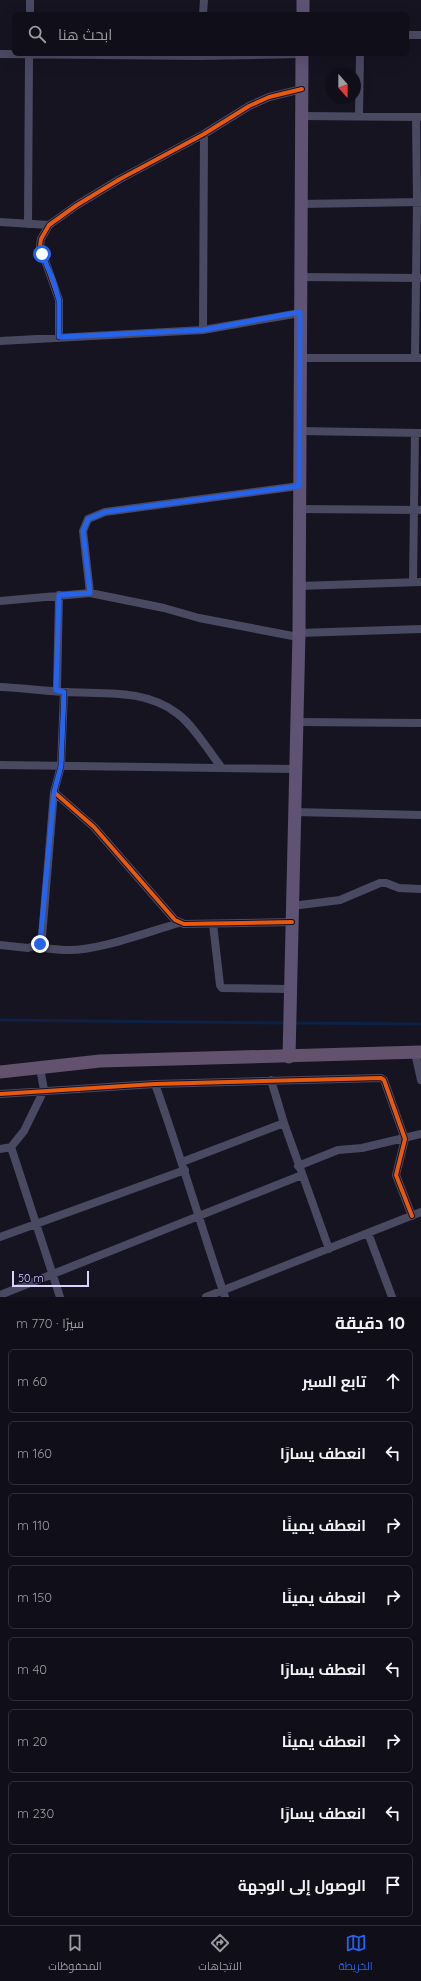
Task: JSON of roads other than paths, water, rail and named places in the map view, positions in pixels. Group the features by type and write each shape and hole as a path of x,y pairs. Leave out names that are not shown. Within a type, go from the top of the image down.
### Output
{"highway":[{"path":"0,1072 100,1061 418,1053"}],"main road":[{"path":"303,0 303,12"},
{"path":"290,1057 289,1034 292,989 292,906 298,635 302,56"}],"street":[{"path":"30,0 30,10"},
{"path":"203,12 204,0"},
{"path":"409,35 421,35"},
{"path":"0,54 12,54"},
{"path":"28,224 29,56"},
{"path":"359,116 360,56"},
{"path":"59,337 59,300 40,246 44,232 49,225 77,205 120,179 204,134 249,106 269,98 302,89"},
{"path":"300,358 418,358 419,202 419,117 301,116"},
{"path":"203,330 204,134"},
{"path":"301,204 419,202"},
{"path":"0,222 49,225"},
{"path":"300,277 418,278"},
{"path":"0,341 203,330 300,312"},
{"path":"298,586 417,582 418,433 299,431"},
{"path":"90,593 83,531 88,519 105,512 299,486"},
{"path":"298,509 417,510"},
{"path":"0,601 90,593 164,608 199,618 298,635 421,629"},
{"path":"35,947 40,944 42,937 54,792 61,766 59,595"},
{"path":"0,687 124,694 139,696 160,703 182,718 222,768"},
{"path":"296,722 421,723"},
{"path":"0,765 296,769"},
{"path":"54,792 94,827 179,923"},
{"path":"294,812 421,815"},
{"path":"292,906 340,900 386,883 399,888 421,889"},
{"path":"0,945 69,950 106,944 179,923 214,924 292,922"},
{"path":"214,924 220,985 222,988 292,989"},
{"path":"418,1053 421,1080"},
{"path":"0,1149 11,1147 24,1131 44,1090 40,1068"},
{"path":"0,1094 155,1084 381,1078 384,1080 405,1139 396,1175 412,1216"},
{"path":"271,1080 298,1166 329,1249"},
{"path":"155,1084 185,1170 198,1217 224,1294"},
{"path":"182,1162 284,1124"},
{"path":"298,1166 338,1150 362,1148 421,1134"},
{"path":"11,1147 60,1297"},
{"path":"0,1237 185,1170"},
{"path":"0,1295 302,1176"},
{"path":"206,1297 224,1294 421,1212"},
{"path":"368,1234 392,1297"}],"waterway":[{"path":"0,1020 287,1023"},
{"path":"293,1023 421,1024"}]}
